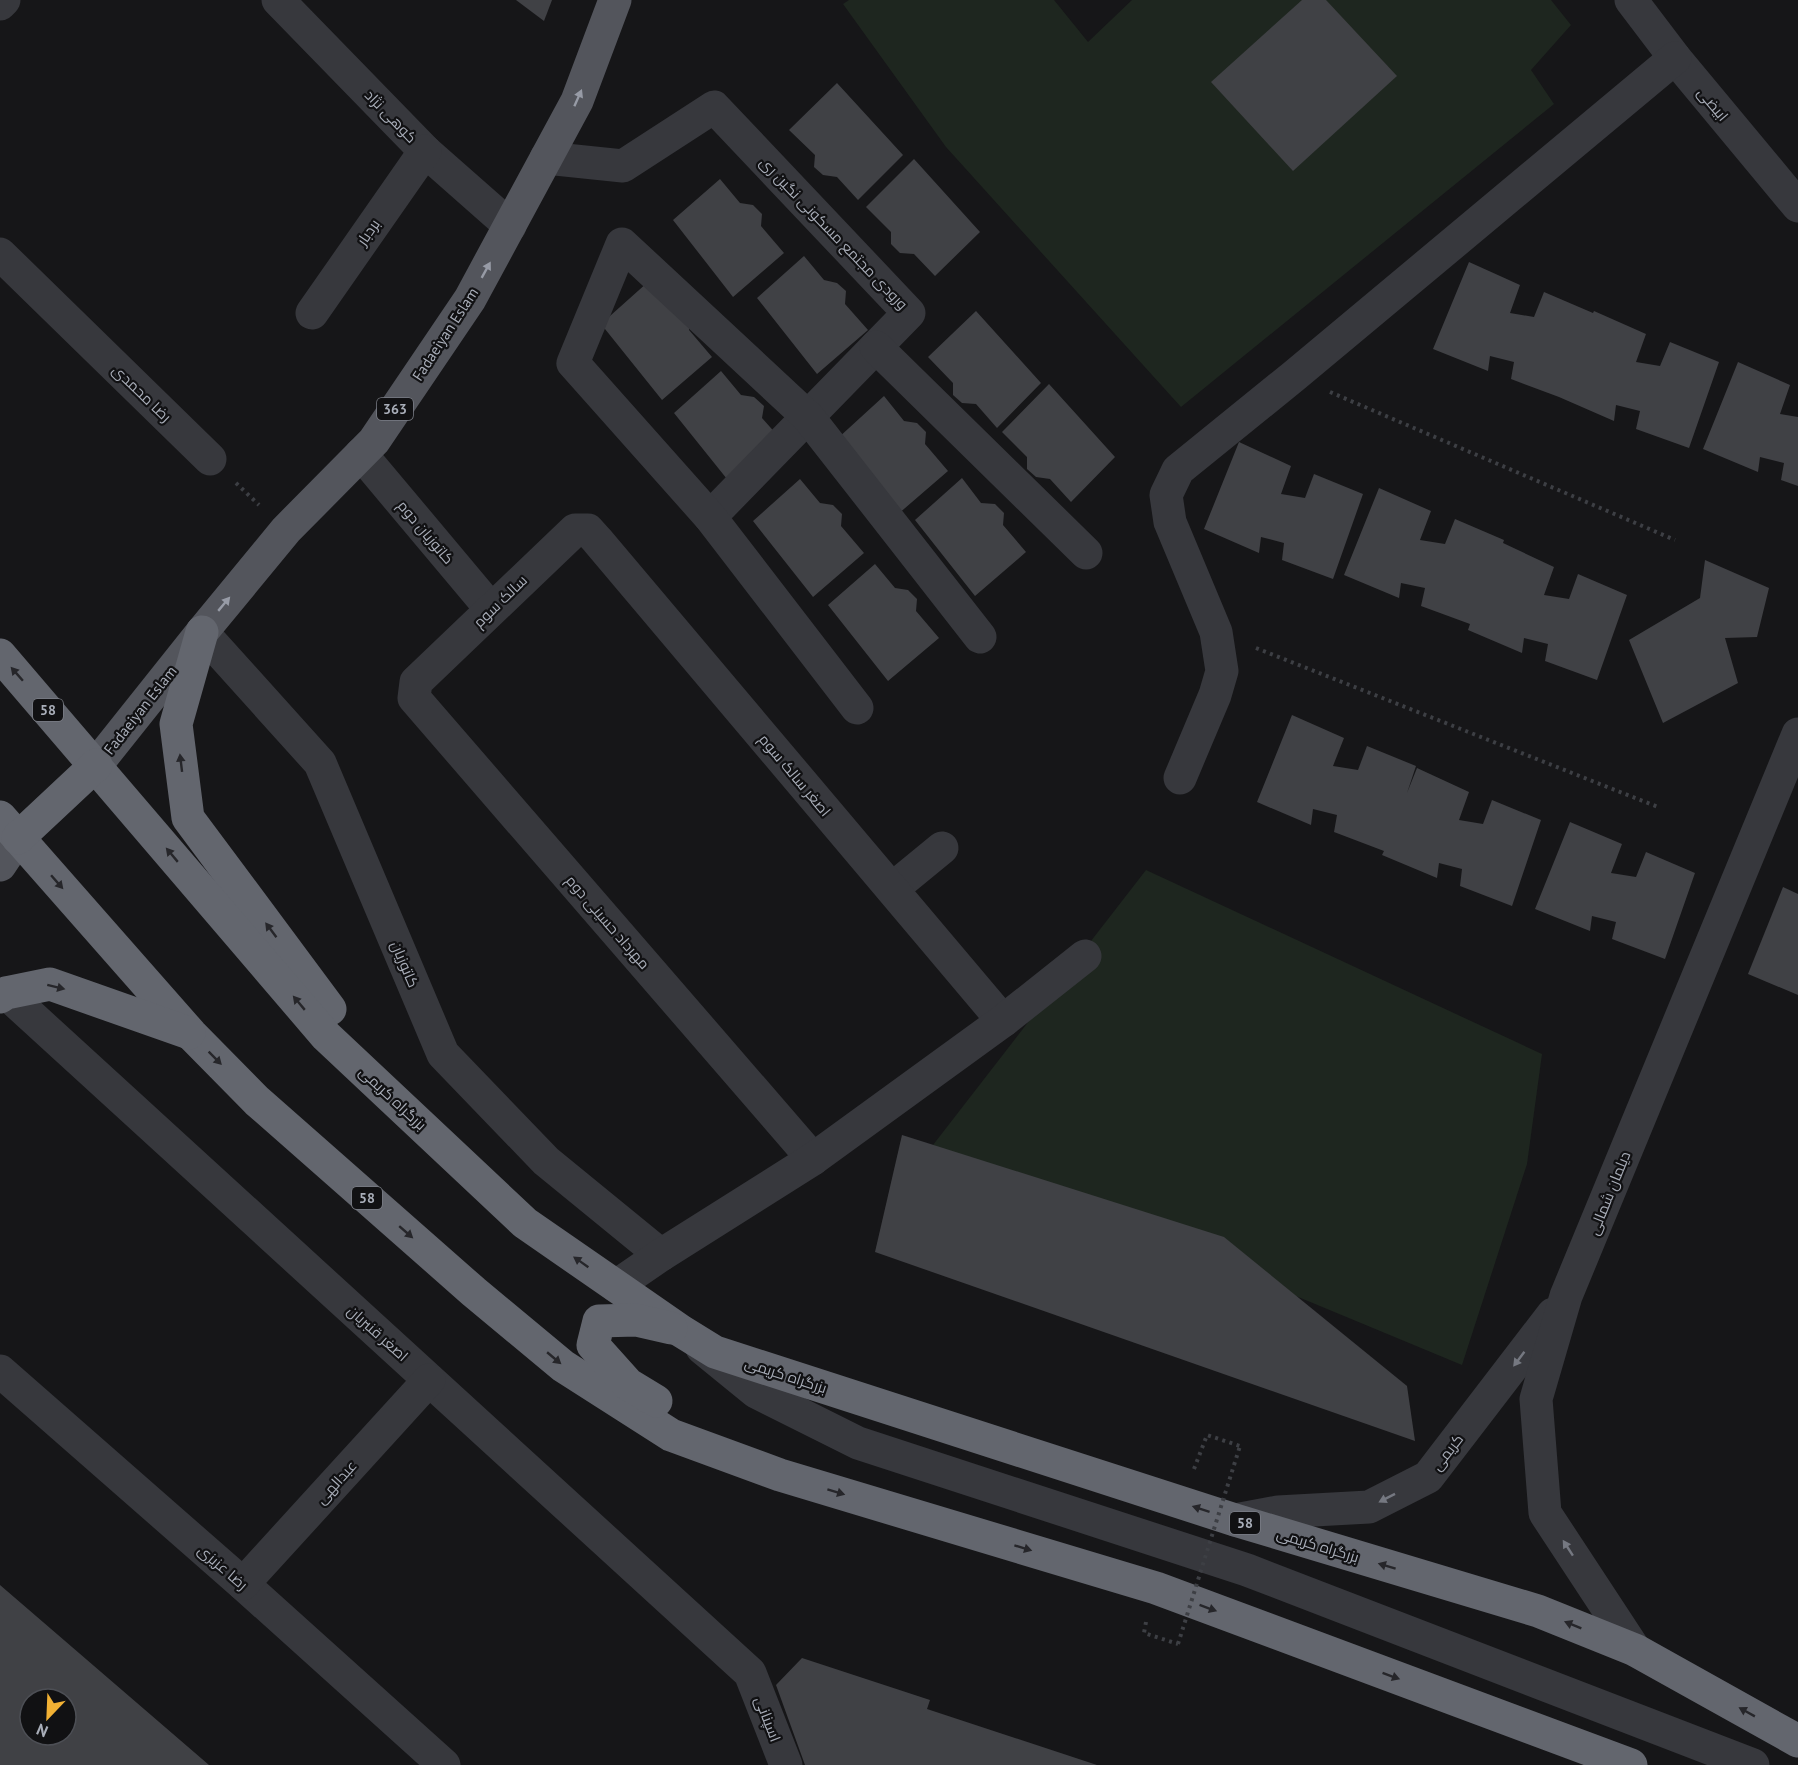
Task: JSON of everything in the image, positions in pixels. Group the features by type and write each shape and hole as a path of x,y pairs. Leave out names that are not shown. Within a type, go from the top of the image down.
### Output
{"highway":[{"path":"202,632 176,724 188,818 407,1111"},
{"name":"بزرگراه کریمی","path":"0,655 327,1036 525,1223 715,1352 1183,1504 1538,1611 1635,1650 1798,1741"},
{"path":"6,836 96,765"},
{"name":"58","path":"6,836 191,1034 266,1108 474,1292 563,1366 671,1435 780,1475 1156,1588 1631,1765"},
{"path":"3,995 50,984 191,1034"},
{"path":"681,1330 636,1320 599,1321 594,1345 628,1384 711,1436 780,1475"}],"main road":[{"name":"Fadaeiyan Eslam","path":"96,765 286,530 374,441 470,299 510,226 577,101 615,0"},
{"path":"0,865 6,836"}],"street":[{"path":"0,4 4,0"},
{"name":"کوهی نژاد","path":"278,0 425,151 510,226"},
{"name":"ابیضی","path":"1631,0 1675,58 1798,206"},
{"path":"1180,778 1215,695 1222,671 1216,632 1170,522 1166,495 1178,470 1675,58"},
{"name":"ورودی مجتمع مسکونی نگین ری","path":"546,158 623,166 714,107 909,313 710,517"},
{"name":"بردبار","path":"312,313 425,151"},
{"path":"857,708 710,517 573,363 622,244 807,417 980,638"},
{"name":"رضا محمدی","path":"0,254 210,459"},
{"path":"876,347 1086,553"},
{"name":"کاتوزیان دوم","path":"361,454 491,609"},
{"name":"سالک سوم","path":"416,682 575,530 588,530"},
{"name":"اصغر سالک سوم","path":"588,530 1003,1021"},
{"name":"کاتوزیان","path":"202,632 320,763 443,1054 546,1161 661,1255"},
{"name":"مهرداد حسینی دوم","path":"416,682 414,698 813,1159"},
{"name":"دیلمان شمالی","path":"1635,1650 1545,1513 1536,1399 1566,1296 1798,734"},
{"path":"891,889 942,848"},
{"path":"616,1286 813,1159 1003,1021 1085,956"},
{"name":"اصغر قنبریان","path":"3,995 750,1672"},
{"name":"کریمی","path":"1234,1520 1278,1512 1369,1507 1428,1477 1566,1296"},
{"path":"681,1330 756,1392 858,1443 1246,1570 1753,1765"},
{"name":"رضا عزیزی","path":"0,1371 243,1584 444,1765"},
{"name":"عبدالهی","path":"243,1584 429,1380"},
{"name":"اسپنانی","path":"750,1672 786,1765"}],"path":[{"path":"1294,376 1675,540"},
{"path":"210,459 286,530"},
{"path":"1216,632 1658,807"},
{"path":"1178,1644 1240,1446 1207,1435 1183,1504"}],"shaded area":[{"path":"849,0 1054,0 1088,42 1132,0 1551,0 1571,25 1531,70 1554,104 1181,407 946,147 843,4"},
{"path":"1146,870 1542,1054 1527,1164 1462,1365 933,1145"}],"building":[{"path":"516,0 552,0 544,21"},
{"path":"1302,0 1326,0 1397,76 1293,171 1211,82"},
{"path":"837,83 903,155 858,200 837,177 823,175 814,167 815,155 789,130"},
{"path":"914,159 980,232 935,276 914,254 900,253 891,244 891,232 866,207"},
{"path":"720,179 740,203 753,205 762,214 761,226 784,253 733,297 673,220"},
{"path":"804,256 824,280 837,283 846,291 845,304 868,330 817,374 757,298"},
{"path":"1469,262 1520,285 1510,313 1534,317 1544,292 1646,334 1636,362 1660,366 1670,342 1719,362 1689,448 1636,429 1640,411 1616,405 1614,421 1511,379 1514,362 1490,356 1488,371 1433,349"},
{"path":"648,282 690,318 689,330 712,357 662,400 601,324"},
{"path":"976,311 1041,383 997,428 976,404 962,403 953,395 953,383 928,357"},
{"path":"1738,362 1790,385 1780,414 1798,417 1798,486 1781,480 1784,463 1760,457 1758,472 1703,449"},
{"path":"721,371 741,395 754,397 764,406 762,418 786,445 735,489 674,413"},
{"path":"1049,384 1115,457 1071,502 1050,479 1036,477 1027,469 1027,457 1002,432"},
{"path":"884,396 904,421 917,423 926,432 925,444 948,471 897,515 837,439"},
{"path":"1239,442 1291,466 1281,494 1305,498 1314,474 1363,494 1333,579 1282,560 1284,543 1261,537 1259,553 1204,529"},
{"path":"962,478 981,503 995,504 1004,513 1003,525 1026,552 975,596 915,520"},
{"path":"800,479 820,503 833,505 842,514 841,526 864,553 813,597 753,521"},
{"path":"1379,488 1431,511 1420,540 1445,544 1455,519 1504,540 1503,543 1554,567 1544,595 1569,599 1578,574 1627,595 1597,680 1545,661 1548,644 1524,638 1522,653 1468,630 1470,624 1421,606 1425,588 1401,583 1399,598 1344,575"},
{"path":"1705,560 1769,588 1757,637 1725,638 1738,683 1663,723 1629,640 1700,598"},
{"path":"875,564 895,588 908,590 917,599 916,611 939,638 888,681 828,605"},
{"path":"1292,715 1344,738 1333,766 1358,770 1367,746 1416,766 1407,793 1417,768 1469,792 1459,820 1483,824 1492,800 1541,820 1512,906 1460,886 1462,869 1439,863 1437,878 1382,855 1384,851 1334,832 1337,815 1313,809 1311,825 1257,802"},
{"path":"1570,822 1622,844 1611,873 1636,877 1646,852 1695,873 1665,959 1612,939 1616,922 1592,916 1590,931 1535,909"},
{"path":"1783,887 1798,894 1798,995 1748,974"},
{"path":"902,1135 1224,1237 1407,1386 1415,1441 875,1252"},
{"path":"0,1585 209,1765 0,1765"},
{"path":"802,1658 930,1700 927,1709 1097,1765 805,1765 776,1685"}]}
